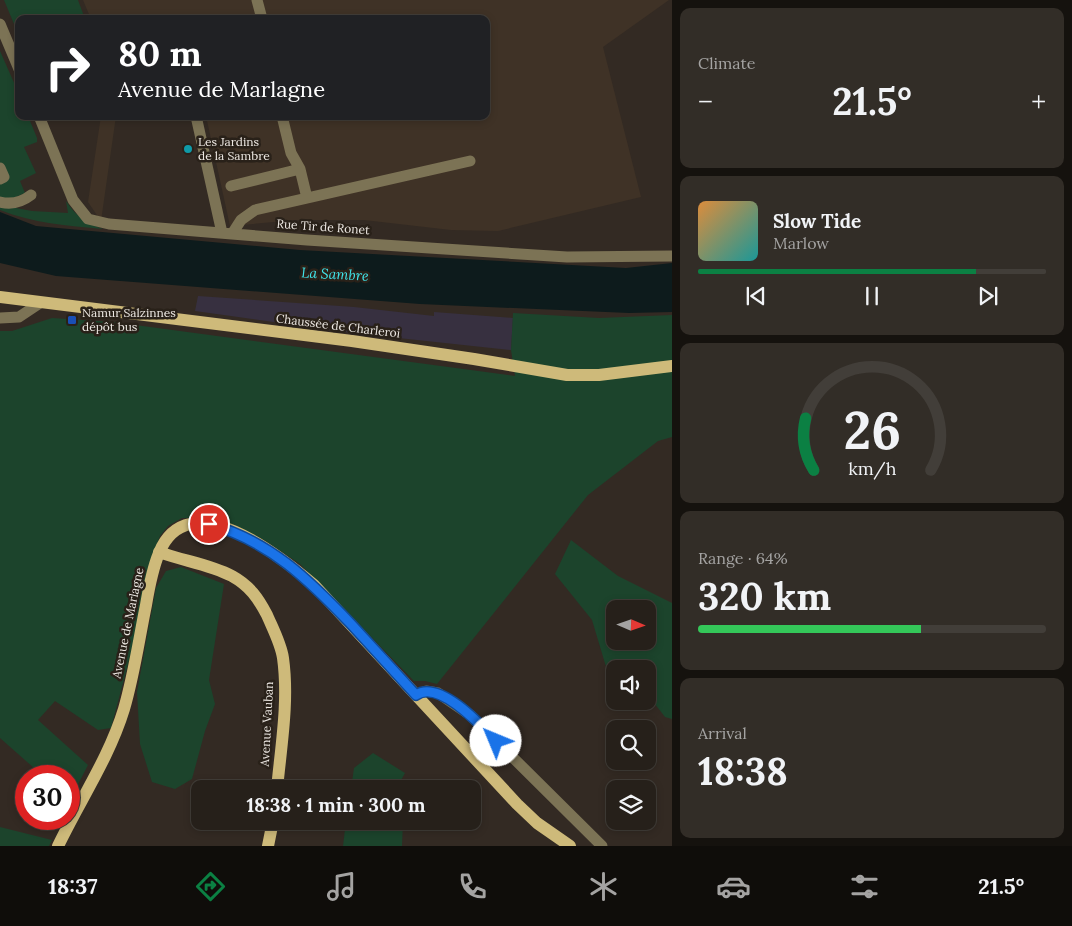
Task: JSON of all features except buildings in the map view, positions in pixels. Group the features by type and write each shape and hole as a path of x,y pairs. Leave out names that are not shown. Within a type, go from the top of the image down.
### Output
{"main road":[{"name":"Chaussée de Charleroi","path":"0,297 362,343 567,375 599,375 672,366"},
{"name":"Avenue de Marlagne","path":"58,846 110,749 124,708 152,575 159,552 167,538 174,531 184,526 209,524 225,528 260,544 314,586 517,804 537,823 570,846"},
{"name":"Avenue Vauban","path":"159,552 206,565 232,576 246,585 258,597 274,631 283,657 285,695 278,780"},
{"path":"268,846 271,830"}],"street":[{"path":"257,0 261,15"},
{"path":"0,24 15,60"},
{"name":"Rue Tir de Ronet","path":"41,120 73,200 88,219 109,224 567,256 672,256"},
{"path":"197,120 227,233 256,210 470,161"},
{"path":"283,120 291,153 300,169 308,198"},
{"path":"0,168 4,177 0,179"},
{"path":"231,186 300,169"},
{"path":"0,202 23,202 31,195"},
{"path":"0,318 19,317 40,303"},
{"path":"416,695 426,691 438,693 470,715 602,846"}],"shaded area":[{"path":"83,0 669,0 603,47 641,197 498,231 451,230 364,220 296,220 230,226 207,120 490,120 490,15 89,15"},
{"path":"100,120 115,120 101,221 88,202"},
{"path":"198,296 354,307 434,316 434,312 513,318 511,350 352,333 195,311"}],"green space":[{"path":"4,0 78,0 84,15 15,15 15,26"},
{"path":"0,51 15,85 15,120 30,120 37,142 24,147 36,173 20,181 25,193 7,201 0,197"},
{"path":"66,201 82,218 103,229 38,221 0,210 0,205 32,211 68,213"},
{"path":"513,313 599,318 672,315 672,437 658,441 588,495 437,684 414,681 300,564 264,540 235,525 203,518 182,518 168,526 160,536 148,569 131,653 111,728 98,730 55,701 38,720 88,765 80,781 80,765 31,765 0,738 0,331 12,331 52,318 113,322 515,376 511,350"},
{"path":"571,540 618,576 672,603 672,719 665,717 656,705 656,660 606,660 606,667 592,620 555,574"},
{"path":"181,567 224,584 209,680 215,704 205,731 192,779 175,789 152,782 140,744 137,692 156,588 166,571"},
{"path":"373,753 405,773 401,780 352,780 354,768"},
{"path":"0,827 52,840 49,846 0,846"},
{"path":"345,830 403,830 402,846 343,846"}],"water":[{"name":"La Sambre","path":"0,212 36,226 300,250 626,268 672,263 672,312 629,313 420,304 56,276 0,263"}],"place":[{"name":"Les Jardins de la Sambre","path":"188,149"},
{"name":"Namur Salzinnes dépôt bus","path":"72,320"}],"route":[{"path":"209,524 225,528 260,544 300,573 416,695 426,691 438,693 470,715 496,741"}]}
